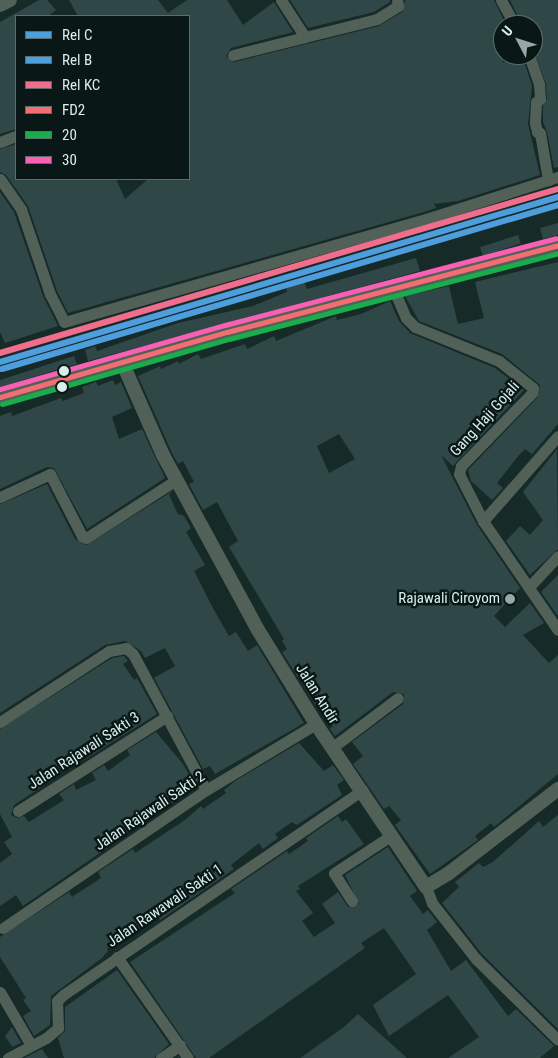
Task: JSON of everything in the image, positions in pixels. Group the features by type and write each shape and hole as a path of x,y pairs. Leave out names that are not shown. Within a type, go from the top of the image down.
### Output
{"main road":[{"path":"0,397 122,362 558,245"}],"street":[{"path":"0,5 10,0"},
{"path":"281,0 305,37"},
{"path":"233,55 377,19 398,6 397,0"},
{"path":"501,0 509,15"},
{"path":"0,180 20,209 50,294 64,322 426,219 553,179 540,132 537,132 535,123 536,102 540,100 539,84 532,65"},
{"path":"0,142 15,136"},
{"name":"Gang Haji Gojali","path":"394,290 415,327 499,361 533,388 532,393 461,466 459,474 483,521"},
{"name":"Jalan Andir","path":"122,362 176,480 258,630 316,724 426,887"},
{"path":"558,436 483,521 558,630"},
{"path":"0,497 50,474 82,536 86,538 176,480"},
{"path":"529,587 558,556"},
{"path":"0,722 119,648 126,648 133,654 206,790"},
{"path":"333,747 398,698"},
{"name":"Jalan Rajawali Sakti 3","path":"18,811 167,716"},
{"name":"Jalan Rajawali Sakti 2","path":"3,928 206,790 316,724"},
{"path":"558,789 449,873 426,887 432,903 476,959 558,1040"},
{"name":"Jalan Rawawali Sakti 1","path":"8,1058 31,1044 49,1042 58,1028 59,999 117,957 362,790"},
{"path":"352,901 334,873 392,835"},
{"path":"117,957 188,1058"},
{"path":"0,992 31,1044"},
{"path":"161,1058 180,1045"}],"building":[{"path":"39,0 47,0 56,10 49,15 15,15 15,129 0,134 0,22"},
{"path":"69,0 158,0 168,13 187,0 227,0 243,25 274,2 293,32 231,48 226,56 234,62 379,26 402,12 405,0 494,0 501,15 493,15 493,65 525,65 532,86 528,124 540,175 458,201 434,204 436,208 424,212 68,313 57,291 28,206 6,175 0,172 0,149 15,144 15,180 116,180 125,199 147,180 190,180 190,15 77,15"},
{"path":"290,0 390,0 390,2 374,12 308,28"},
{"path":"510,0 558,0 558,167 554,168 547,132 543,122 543,106 547,99 546,84 539,65 543,65 543,15 517,15"},
{"path":"0,192 14,212 43,296 58,326 5,343 0,332"},
{"path":"558,223 558,235 543,239 540,228"},
{"path":"518,235 521,244 483,256 480,247"},
{"path":"416,258 420,271 88,361 85,350 95,346 97,351 178,323 253,306 287,292 286,287 304,282 307,289"},
{"path":"558,262 558,424 532,454 525,449 519,455 497,483 503,488 492,500 471,481 468,470 537,398 540,385 502,354 419,321 405,296 449,286 458,324 484,318 475,282"},
{"path":"390,301 399,321 410,333 495,368 524,390 453,466 441,455 477,525 520,588 494,616 505,627 530,603 544,623 523,635 549,663 558,655 558,774 494,827 491,823 475,836 478,840 430,874 395,825 401,820 389,806 384,809 353,764 363,756 352,742 403,704 404,694 393,692 335,736 330,729 333,726 319,704 316,706 282,652 287,649 282,641 284,639 229,547 238,541 217,502 203,510 189,484 194,482 183,461 178,464 171,451 138,376 160,366 161,369 178,361 179,364 198,354 201,359 245,344 247,349 274,336 276,341 336,316 337,320 361,314","holes":["339,434 355,459 329,473 317,446"]},
{"path":"74,356 77,364 0,387 0,380"},
{"path":"113,380 115,385 121,382 132,408 112,417 119,439 142,429 165,478 87,529 54,468 47,467 0,489 0,416 11,412 12,416 61,398 63,401 84,393 82,387 96,382 98,386"},
{"path":"557,449 558,549 530,575 506,541 520,526 530,535 543,520 523,492"},
{"path":"47,484 75,539 86,545 173,491 169,495 178,514 184,516 191,528 186,532 205,565 194,571 214,610 229,636 236,632 248,651 257,645 304,723 215,774 210,766 203,769 154,678 175,666 165,648 145,658 141,651 125,641 105,645 0,713 0,504"},
{"path":"558,575 558,615 557,615 541,592"},
{"path":"124,656 128,661 123,664 134,680 137,678 157,714 84,760 65,768 66,771 14,805 11,815 18,818 24,816 29,822 64,800 59,794 74,784 76,790 96,780 92,773 104,765 108,771 130,755 127,750 156,732 183,764 193,782 188,785 191,790 23,906 16,895 0,906 0,863 12,854 4,842 12,837 0,814 0,729 112,658"},
{"path":"299,743 324,771 333,765 344,780 337,785 342,795 297,825 292,822 275,834 278,838 263,849 259,843 231,865 234,869 160,920 158,916 107,949 108,951 102,958 51,996 50,1025 34,1036 23,1016 31,1011 23,1000 26,998 0,957 0,937 69,892 72,897 101,878 98,872 133,849 135,853 185,820 201,806 203,809 226,793 224,790 235,781"},
{"path":"558,815 558,1029 482,954 442,903 459,887 455,882 479,863 483,867 493,862 539,821 543,827"},
{"path":"338,816 342,822 346,819 364,844 298,886 300,889 296,891 313,913 302,921 314,937 335,923 322,904 338,892 348,907 359,904 345,875 388,847 417,891 410,896 423,914 428,910 437,922 427,930 451,971 466,960 508,1016 516,1009 554,1046 540,1058 448,1058 479,1037 448,995 389,1036 373,1005 416,974 384,928 361,943 365,948 209,1058 196,1058 130,962 235,893 231,889 287,851 289,854 308,841 306,838"},
{"path":"117,970 169,1044 154,1058 64,1058 58,1038 65,1031 65,1007"},
{"path":"358,1014 407,1058 300,1058 344,1027"},
{"path":"12,1027 21,1043 12,1047 5,1036"},
{"path":"42,1049 48,1058 24,1058"}],"rail line":[{"name":"KC","path":"0,353 558,189"},
{"name":"C","path":"0,362 558,197"},
{"name":"B","path":"2,369 558,205"}],"transit line":[{"name":"30","path":"0,389 225,325 556,238"},
{"name":"FD2","path":"0,397 227,332 558,245"},
{"name":"20","path":"2,404 229,339 558,253"}],"place":[{"name":"Rajawali Ciroyom","path":"510,599"}]}
